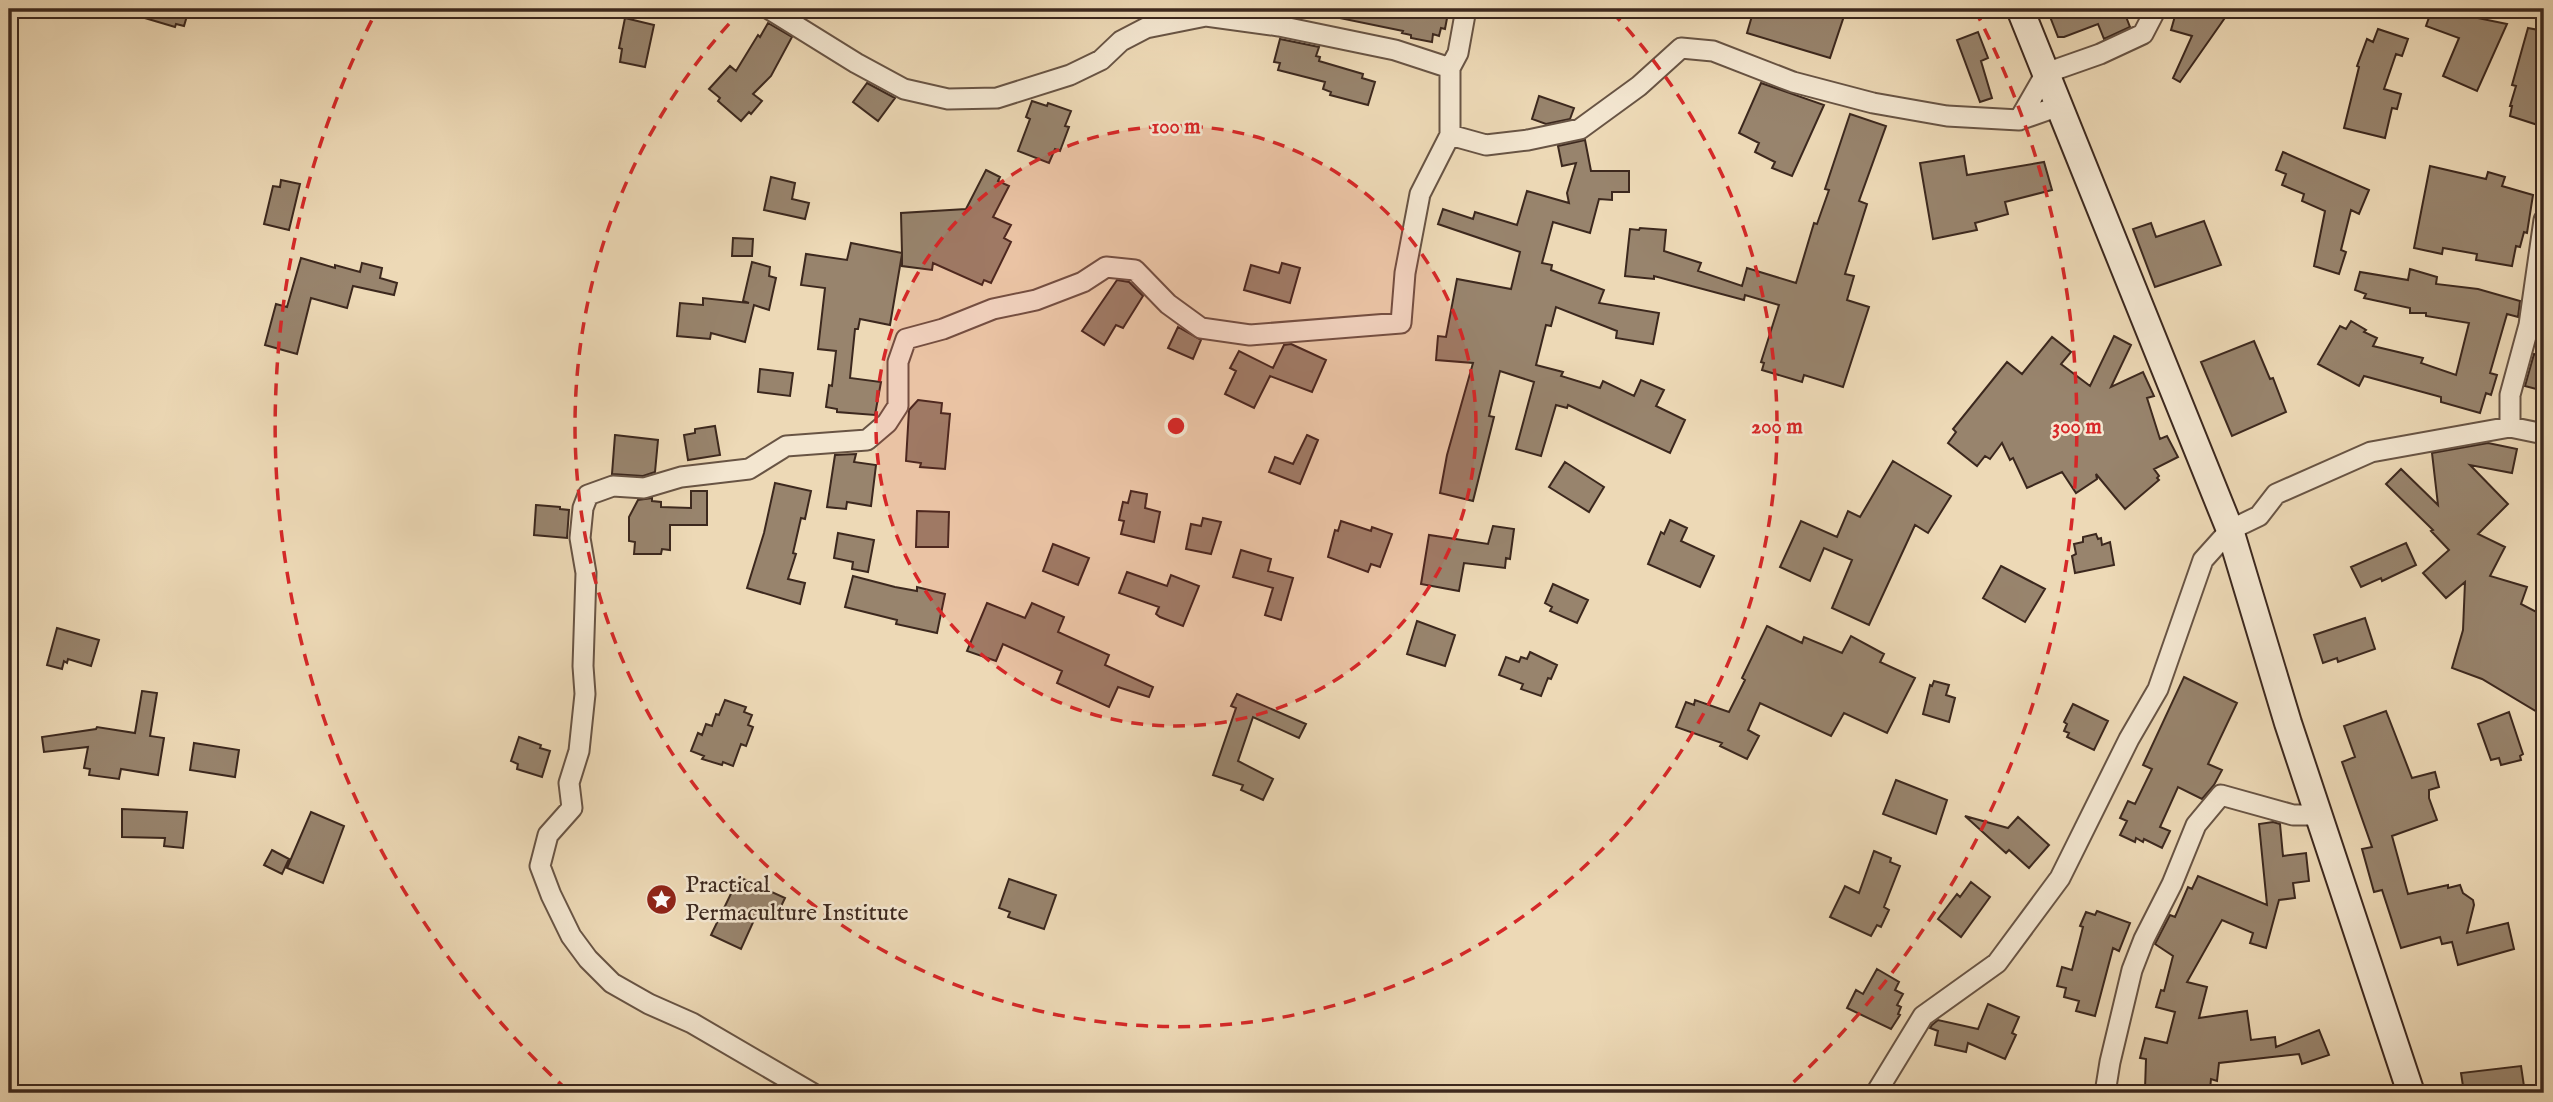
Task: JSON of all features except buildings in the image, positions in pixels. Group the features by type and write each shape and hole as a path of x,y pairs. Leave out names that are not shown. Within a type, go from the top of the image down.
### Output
{"main road":[{"path":"2020,9 2230,530 2288,723 2411,1093"}],"street":[{"path":"769,9 856,63 904,89 948,99 997,98 1070,75 1101,60 1121,41 1146,27 1224,14 1395,50 1450,68"},
{"path":"812,1093 692,1023 649,1004 612,983 588,959 571,936 540,866 548,835 572,807 569,783 579,751 584,705 586,573 580,538 583,508 588,495 613,486 644,488 681,477 749,469 786,446 867,440 887,423 898,406 898,362 906,339 943,329 993,309 1035,300 1083,282 1106,267 1135,270 1168,304 1201,328 1250,335 1401,323 1405,273 1420,194 1450,135 1450,68 1458,53 1466,9"},
{"path":"2018,120 2046,73 2100,54 2143,34 2155,9"},
{"path":"1450,135 1486,145 1528,141 1580,129 1639,86 1681,48 1713,51 1793,82 1873,103 1947,116 2018,120 2059,106"},
{"path":"2510,427 2510,396 2529,325 2544,220"},
{"path":"1876,1093 1923,1016 1997,962 2060,878 2129,739 2158,689 2203,560 2230,530 2259,516 2276,495 2371,452 2510,427 2544,435"},
{"path":"2105,1093 2132,970 2196,825 2206,809 2221,794 2293,815 2318,815"}],"place":[{"name":"Practical Permaculture Institute","path":"662,899"}]}
